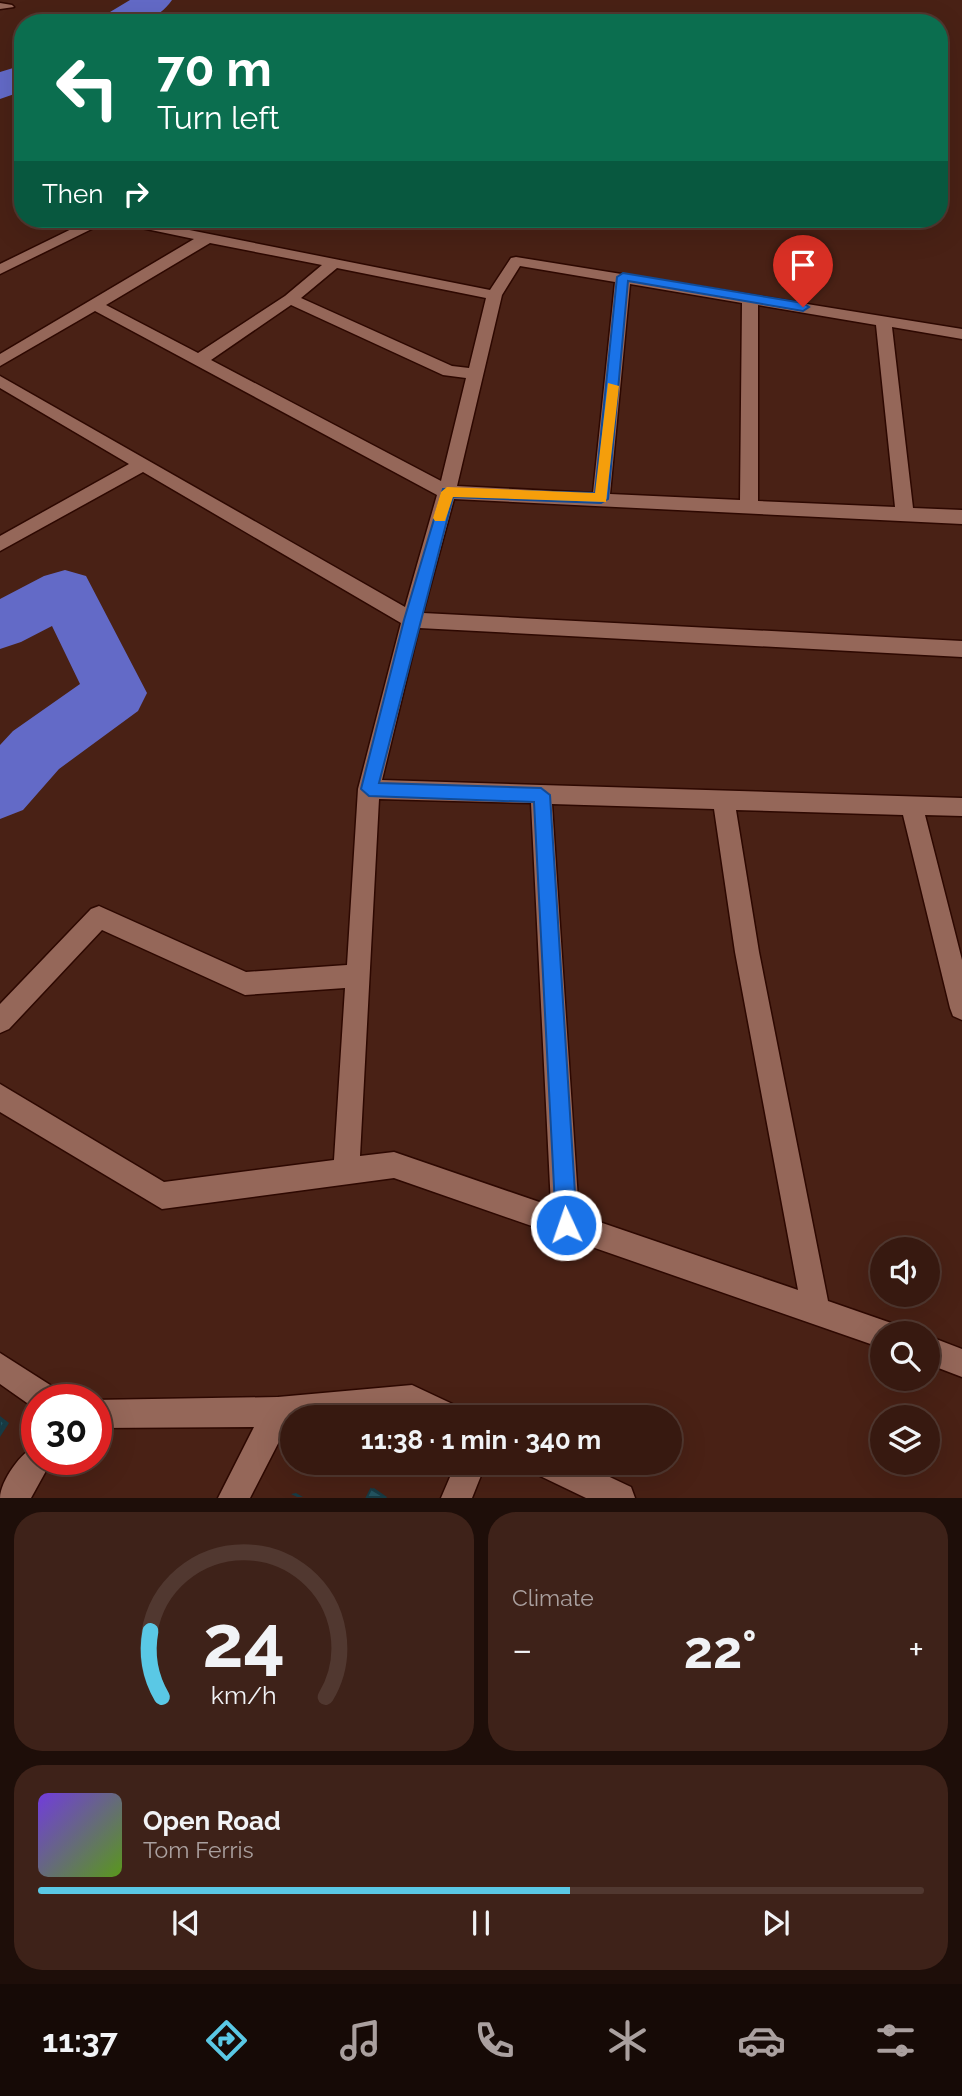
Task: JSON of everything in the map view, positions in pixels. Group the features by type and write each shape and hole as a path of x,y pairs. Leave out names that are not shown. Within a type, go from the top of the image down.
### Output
{"street":[{"path":"0,270 85,228"},
{"path":"162,228 494,295"},
{"path":"0,360 209,237"},
{"path":"346,1171 369,789 411,620 447,492 494,295 516,261 962,334"},
{"path":"199,360 290,299 334,262"},
{"path":"601,499 623,277"},
{"path":"749,505 750,298"},
{"path":"290,299 449,371 476,374"},
{"path":"95,305 447,492 904,512 962,517"},
{"path":"883,320 904,512"},
{"path":"0,381 411,620 962,649"},
{"path":"0,544 143,464"},
{"path":"369,789 962,807"},
{"path":"541,795 566,1225"},
{"path":"724,800 747,952 816,1307"},
{"path":"912,806 962,1008"},
{"path":"0,1021 99,917 245,984 358,976"},
{"path":"0,1097 162,1196 394,1165 816,1307 870,1328"},
{"path":"940,1355 962,1363"},
{"path":"0,1367 25,1384"},
{"path":"356,1405 412,1400 423,1405"},
{"path":"112,1413 278,1412 233,1497"},
{"path":"13,1497 27,1475"},
{"path":"456,1497 466,1475"},
{"path":"573,1475 620,1497"}],"building":[{"path":"371,1489 384,1497 367,1497"}],"waterway":[{"path":"132,14 154,0"},
{"path":"0,87 14,80"},
{"path":"0,626 65,592 116,693 36,750 0,790"}],"slow traffic":[{"path":"440,518 447,492 601,499 612,386"}],"route":[{"path":"566,1225 541,795 369,789 411,620 447,492 601,499 623,277 803,307"}]}
